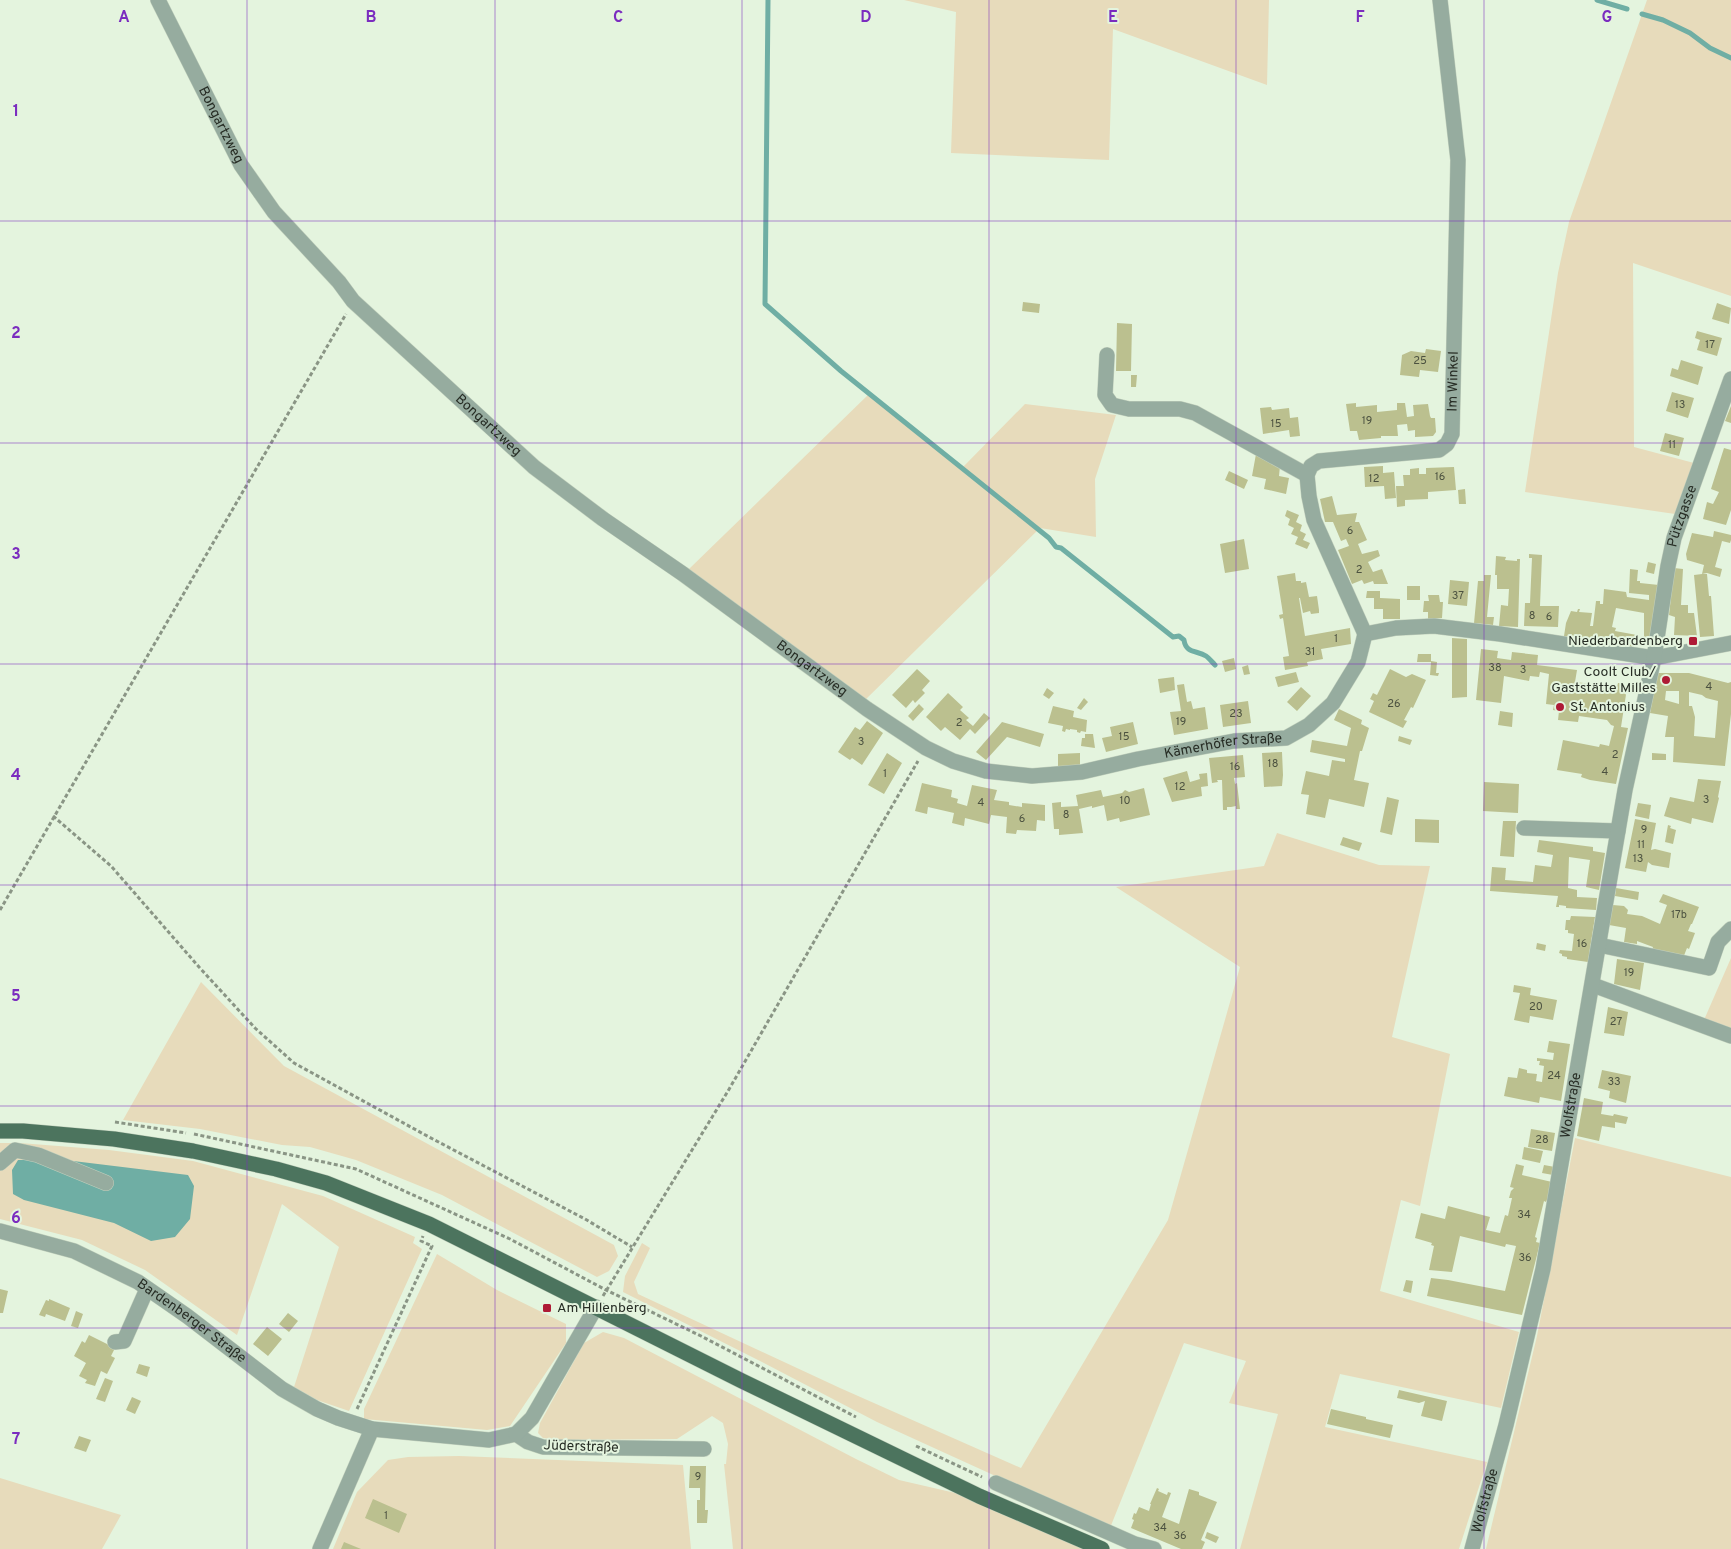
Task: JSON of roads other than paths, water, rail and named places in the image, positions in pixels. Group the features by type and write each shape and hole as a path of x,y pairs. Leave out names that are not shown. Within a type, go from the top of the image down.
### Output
{"main road":[{"path":"0,1132 23,1131 114,1139 193,1151 258,1165 326,1183 429,1224 979,1496 1098,1548"}],"street":[{"name":"Bongartzweg","path":"158,0 241,165 274,212 338,282 353,302 534,467 603,519 683,574 867,709 926,748"},
{"name":"Im Winkel","path":"1307,475 1311,466 1319,461 1439,450 1447,444 1452,434 1458,160 1440,0"},
{"path":"1106,355 1105,395 1112,405 1129,409 1180,409 1195,413 1307,475 1308,496 1314,520 1365,634 1396,628 1434,626 1500,634 1654,658 1731,643"},
{"name":"Pützgasse","path":"1654,658 1674,538 1731,379"},
{"name":"Kämerhöfer Straße","path":"926,748 953,761 986,771 1032,776 1082,772 1138,759 1234,741 1286,738 1309,725 1334,702 1358,662 1365,634"},
{"name":"Wolfstraße","path":"1472,1549 1506,1425 1543,1269 1625,790 1654,658"},
{"path":"1524,828 1618,831"},
{"path":"1599,945 1709,968 1718,942 1731,929"},
{"path":"1592,986 1731,1036"},
{"path":"0,1163 15,1150 38,1154 106,1183"},
{"name":"Bardenberger Straße","path":"0,1231 74,1251 130,1278 187,1316 282,1389 317,1409 350,1423 372,1429"},
{"path":"115,1342 124,1340 147,1289"},
{"path":"320,1549 372,1429 489,1440 516,1434 532,1418 596,1306"},
{"name":"Jüderstraße","path":"516,1434 528,1442 543,1447 704,1449"},
{"path":"996,1483 1134,1544 1154,1549"}],"water":[{"path":"18,1160 65,1160 188,1175 194,1186 190,1219 175,1237 151,1241 114,1223 24,1200 13,1194 12,1170"}],"waterway":[{"path":"768,0 765,304 841,371 1049,538 1056,547 1061,548 1173,637 1179,636 1184,640 1189,650 1203,654 1215,665"},
{"path":"1597,0 1627,9"},
{"path":"1642,14 1663,20 1690,33 1710,48 1731,58"}],"place":[{"name":"Niederbardenberg","path":"1693,641"},
{"name":"Coolt Club/ Gaststätte Milles","path":"1666,680"},
{"name":"St. Antonius","path":"1560,707"},
{"name":"Am Hillenberg","path":"547,1308"}]}
